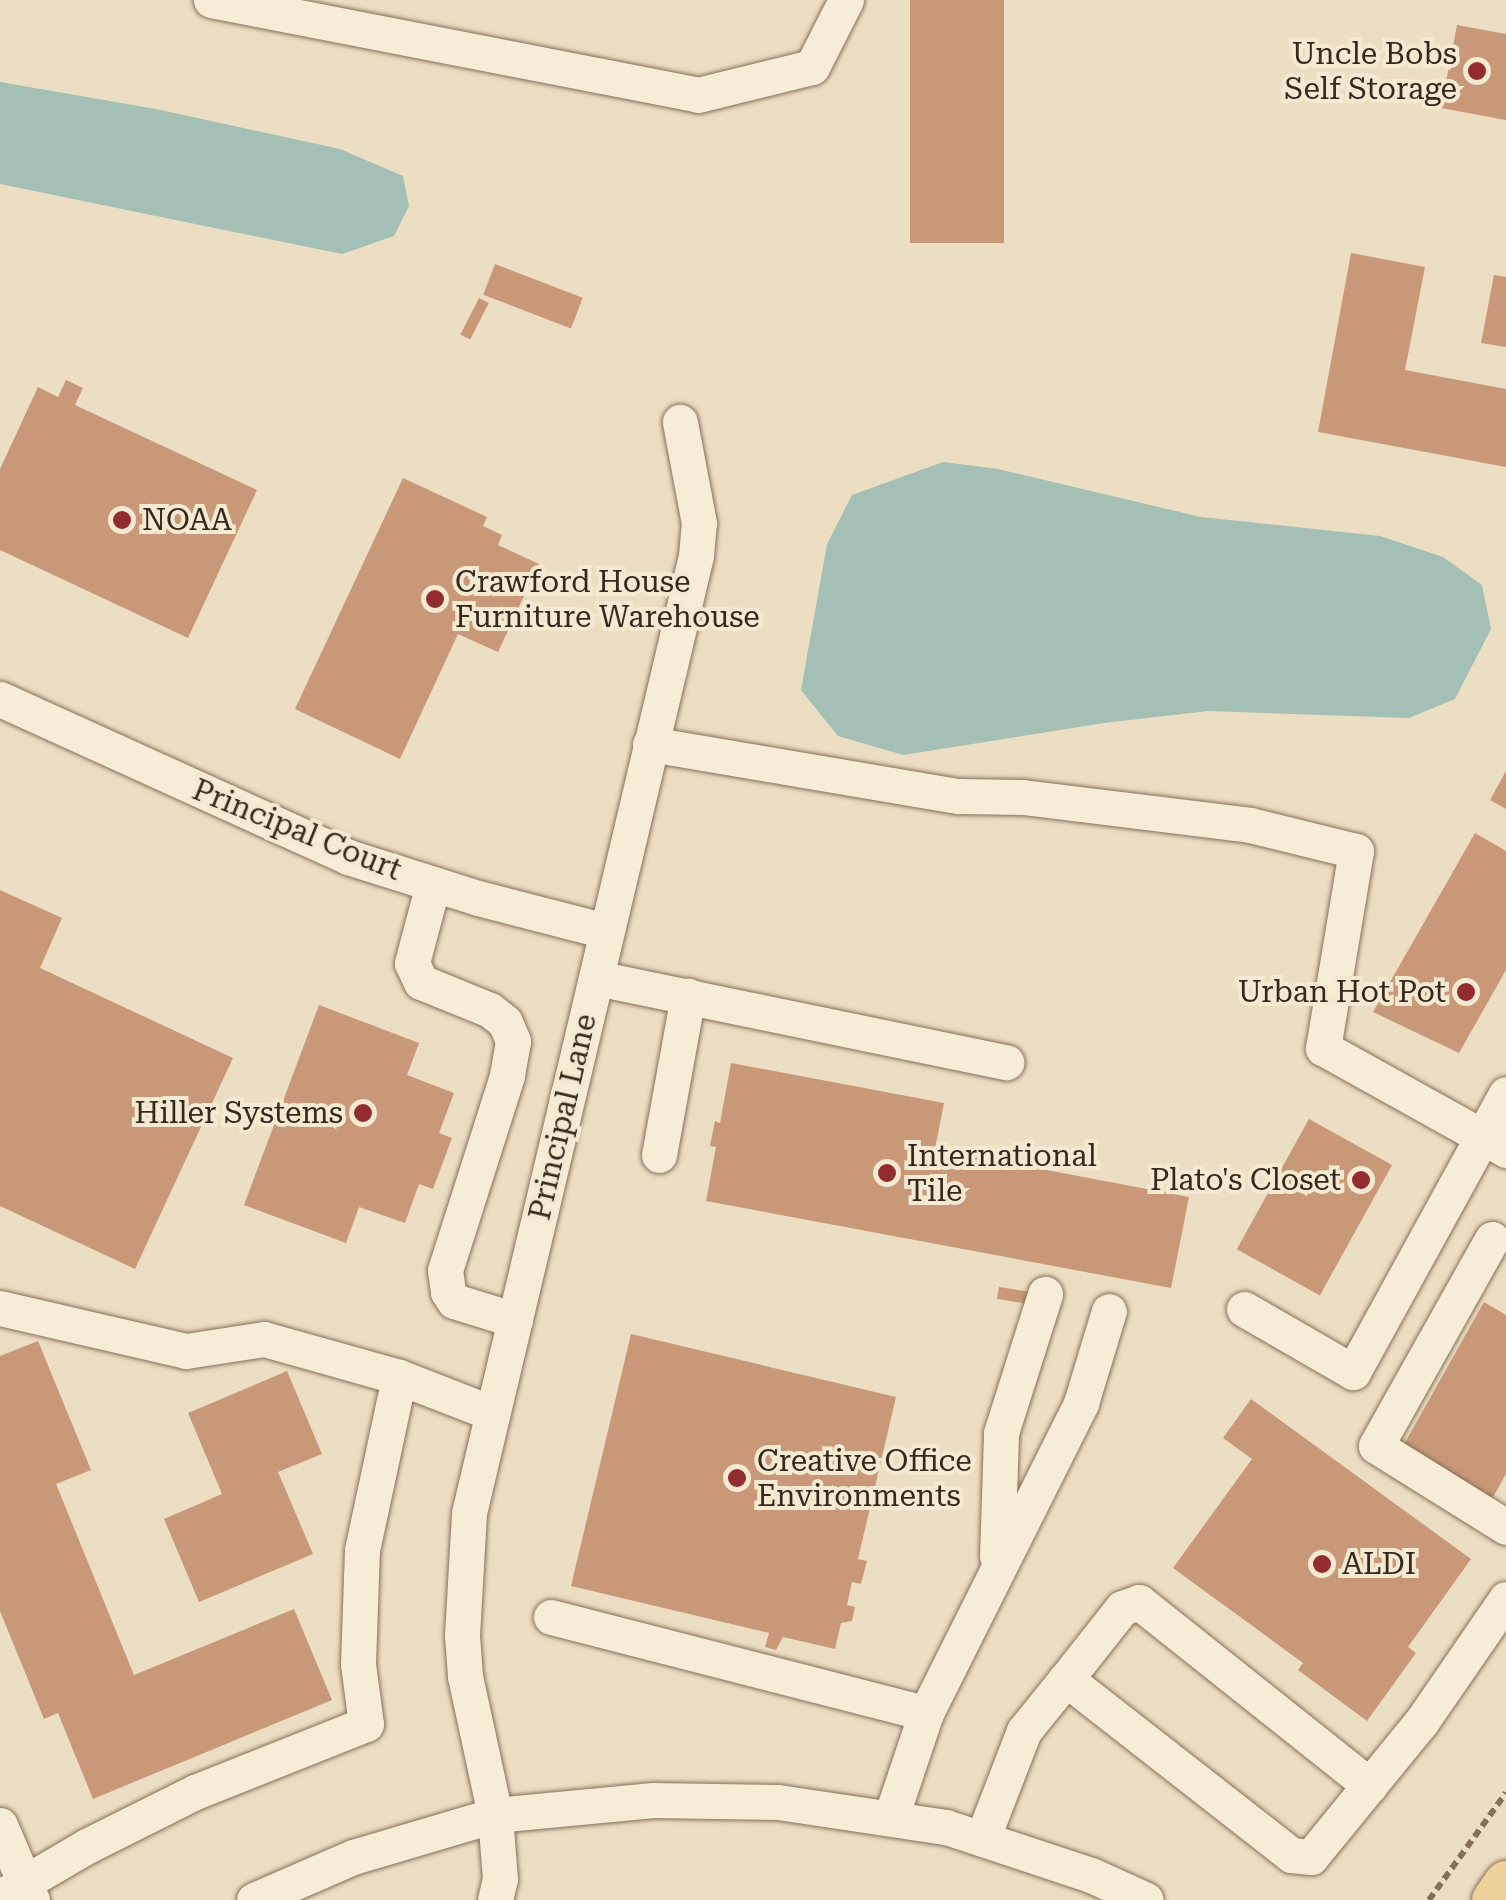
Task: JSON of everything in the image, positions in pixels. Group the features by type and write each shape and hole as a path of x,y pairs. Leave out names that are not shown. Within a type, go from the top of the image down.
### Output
{"main road":[{"path":"1494,1900 1506,1883"}],"street":[{"path":"211,0 698,95 812,67 846,0"},
{"name":"Principal Lane","path":"495,1900 500,1880 495,1815 465,1676 462,1634 469,1513 696,556 699,522 680,422"},
{"name":"Principal Court","path":"0,699 246,814 348,857 606,931"},
{"path":"650,744 959,796 1023,797 1250,826 1356,851 1323,1048 1494,1143"},
{"path":"433,884 412,962 420,982 490,1010 505,1022 512,1041 507,1076 446,1270 448,1292 454,1302 514,1320"},
{"path":"596,978 1007,1062"},
{"path":"658,1155 688,996"},
{"path":"1244,1309 1353,1372 1441,1212 1494,1143 1506,1094"},
{"path":"1441,1212 1499,1243 1376,1446 1506,1526"},
{"path":"997,1566 1001,1433 1044,1294"},
{"path":"0,1308 186,1352 264,1339 399,1377 492,1413"},
{"path":"891,1817 926,1712 1081,1403 1109,1311"},
{"path":"0,1826 19,1894 195,1792 366,1724 358,1664 362,1550 399,1377"},
{"path":"1066,1679 1291,1855 1311,1858 1422,1720 1506,1599"},
{"path":"983,1837 1024,1731 1122,1608 1138,1602 1370,1786"},
{"path":"551,1617 926,1712"},
{"path":"254,1900 353,1857 495,1815 653,1800 778,1802 891,1817 983,1837 1090,1875 1146,1900"}],"path":[{"path":"1429,1900 1506,1793"}],"water":[{"path":"0,82 156,109 340,149 403,176 409,206 394,236 342,254 0,184"},
{"path":"943,462 998,469 1201,517 1380,536 1443,557 1482,585 1491,629 1455,699 1409,718 1208,711 903,755 838,736 801,690 827,544 852,495"}],"building":[{"path":"910,0 1004,0 1004,243 910,243"},
{"name":"Uncle Bobs Self Storage","path":"1457,25 1506,34 1506,120 1441,108"},
{"path":"1351,253 1425,267 1405,370 1506,389 1506,467 1318,432"},
{"path":"495,264 583,298 571,328 483,295"},
{"path":"1494,275 1506,277 1506,347 1481,343"},
{"path":"479,298 489,303 470,340 460,335"},
{"name":"NOAA","path":"66,380 83,388 75,405 257,490 188,638 0,550 0,469 38,387 58,397"},
{"name":"Crawford House Furniture Warehouse","path":"403,478 487,517 483,526 502,535 498,545 539,564 498,652 458,634 400,759 295,709"},
{"path":"1506,771 1506,809 1490,800"},
{"path":"1475,833 1506,851 1506,970 1459,1053 1373,1012"},
{"path":"0,890 62,918 40,968 233,1058 135,1269 0,1206"},
{"name":"Hiller Systems","path":"319,1005 419,1043 407,1075 454,1093 439,1133 452,1138 433,1189 419,1184 405,1223 359,1207 346,1243 244,1205"},
{"name":"International Tile","path":"731,1063 944,1103 935,1149 1189,1197 1171,1288 706,1201 716,1147 710,1146 715,1121 720,1123"},
{"path":"1309,1119 1392,1165 1320,1295 1237,1249"},
{"path":"999,1287 1030,1292 1028,1304 997,1299"},
{"path":"1484,1302 1506,1315 1506,1474 1488,1506 1403,1446"},
{"name":"Creative Office Environments","path":"631,1334 896,1397 858,1559 867,1561 861,1584 852,1582 847,1605 855,1607 852,1621 841,1623 835,1649 783,1637 776,1650 765,1647 769,1633 571,1586"},
{"path":"38,1341 91,1470 56,1484 134,1675 294,1609 332,1700 93,1799 58,1713 44,1719 0,1611 0,1356"},
{"path":"287,1371 322,1454 278,1472 313,1554 199,1602 164,1519 222,1494 188,1413"},
{"name":"ALDI","path":"1251,1399 1471,1559 1408,1647 1416,1653 1367,1721 1298,1670 1303,1663 1173,1568 1252,1459 1223,1438"}],"place":[{"name":"Uncle Bobs Self Storage","path":"1477,71"},
{"name":"NOAA","path":"122,520"},
{"name":"Crawford House Furniture Warehouse","path":"435,599"},
{"name":"Urban Hot Pot","path":"1466,992"},
{"name":"Hiller Systems","path":"363,1113"},
{"name":"International Tile","path":"887,1173"},
{"name":"Plato's Closet","path":"1361,1180"},
{"name":"Creative Office Environments","path":"737,1478"},
{"name":"ALDI","path":"1322,1564"}]}
